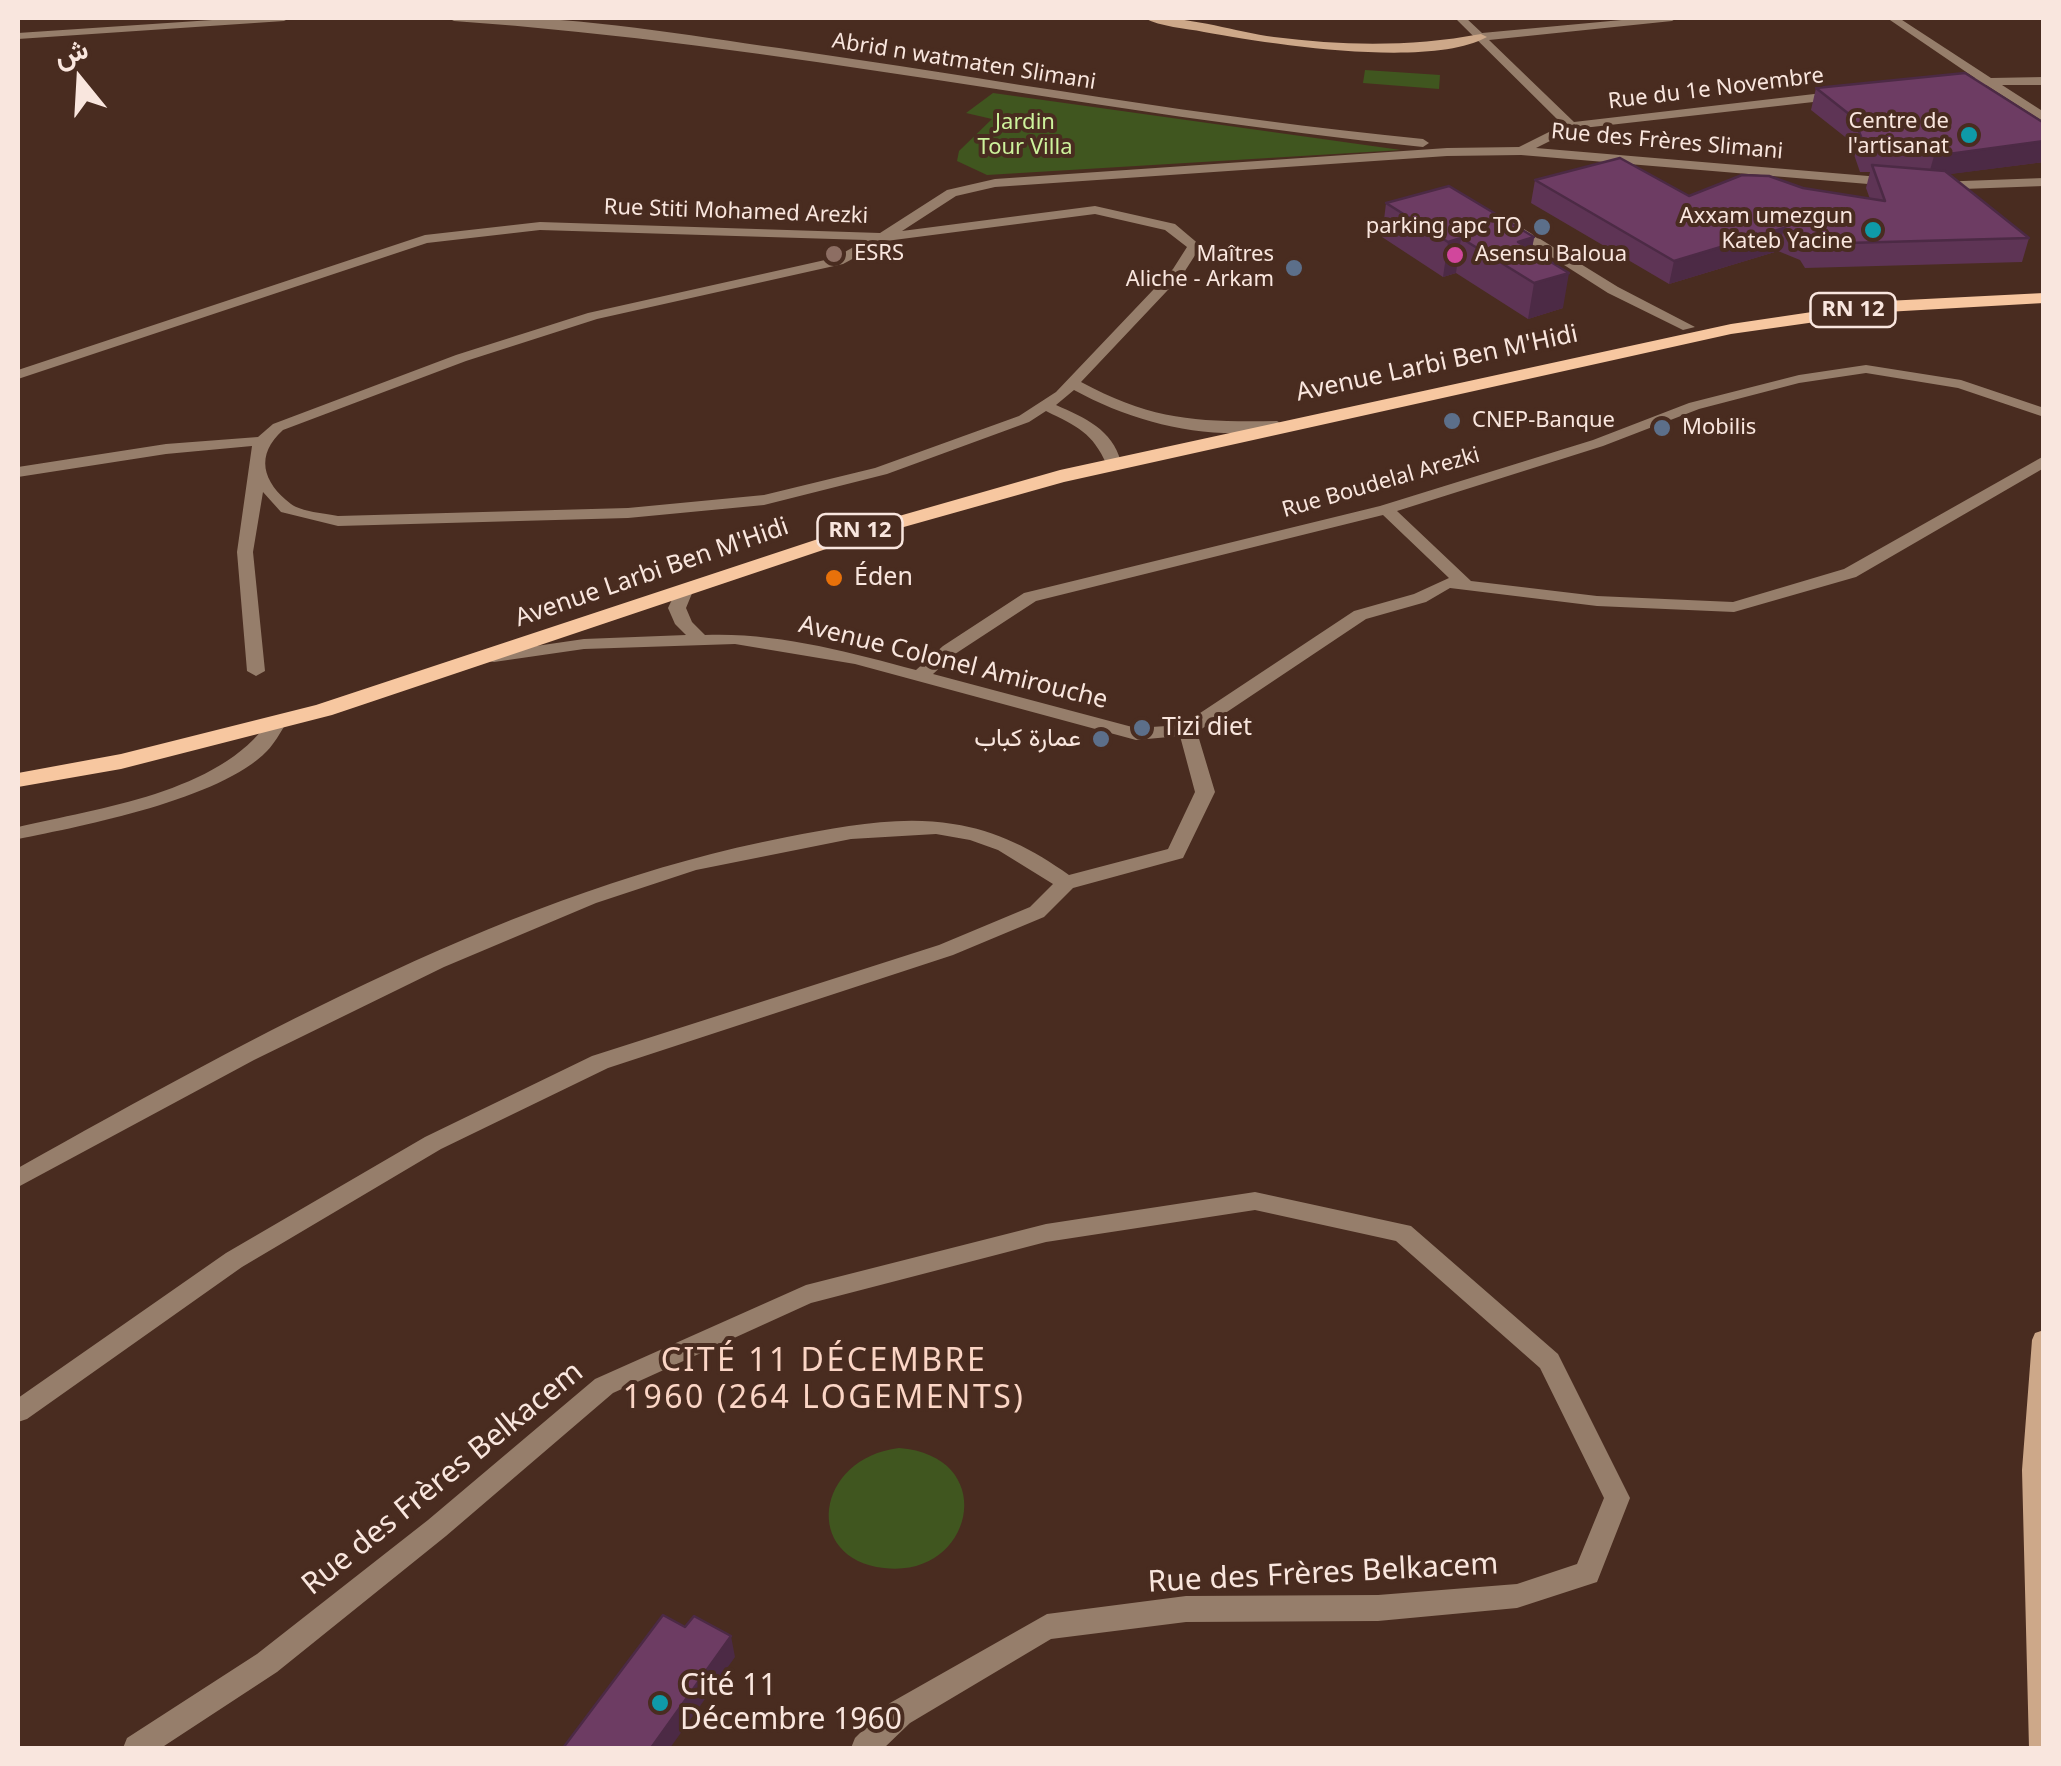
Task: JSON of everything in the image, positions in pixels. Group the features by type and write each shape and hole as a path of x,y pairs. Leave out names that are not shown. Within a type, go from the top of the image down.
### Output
{"main road":[{"path":"1150,18 1260,38 1334,45 1438,48 1481,37"},
{"path":"1198,18 1313,33 1481,37"},
{"name":"Avenue Larbi Ben M'Hidi","path":"1666,342 1688,327 1826,300 2044,285"},
{"name":"Avenue Larbi Ben M'Hidi","path":"18,780 276,725 494,657 870,528 1114,462 1666,342 1838,312 2044,298"},
{"name":"Avenue Larbi Ben M'Hidi","path":"1666,342 1719,341 1869,319 2044,309"},
{"name":"Avenue Larbi Ben M'Hidi","path":"18,769 68,772"},
{"name":"Avenue Larbi Ben M'Hidi","path":"18,790 68,772"},
{"path":"2042,1748 2035,1470 2044,1340"}],"street":[{"path":"18,36 284,18"},
{"name":"Abrid n watmaten Slimani","path":"454,18 640,32 1288,132"},
{"path":"1460,18 1571,126"},
{"path":"1481,37 1670,18"},
{"path":"1892,18 2044,118"},
{"path":"1941,83 1980,78 2044,81"},
{"name":"Rue du 1e Novembre","path":"1521,151 1571,126 1862,92"},
{"name":"Rue des Frères Slimani","path":"1288,132 1900,182"},
{"name":"Rue Stiti Mohamed Arezki","path":"18,375 425,238 540,226 884,237 952,193 995,184 1447,152 1521,151"},
{"path":"1919,184 2044,182"},
{"path":"18,472 166,449 262,441 294,420 461,358 592,316 838,261 884,237 1096,210 1170,227 1194,246 1178,271 1073,384 1047,406 1024,419 881,471 764,500 589,514 338,521 287,510 258,476"},
{"path":"1491,212 1614,290 1688,327"},
{"name":"Rue Boudelal Arezki","path":"921,675 949,650 1030,597 1386,509 1598,442 1694,406 1799,378 1866,368 1961,384 2044,413"},
{"path":"1073,384 1120,411 1183,427 1277,426"},
{"path":"1047,406 1099,433 1111,446 1114,462"},
{"path":"256,670 245,552 262,441"},
{"name":"Avenue Colonel Amirouche","path":"494,657 584,644 752,642 921,675 1136,734 1187,730 1360,615 1420,598 1447,583 1463,582 1597,602 1734,608 1850,573 2044,462"},
{"path":"1386,509 1463,582"},
{"path":"684,592 677,599 678,608 684,624 700,640"},
{"path":"18,834 137,803 232,768 258,752 276,725"},
{"path":"18,1411 234,1260 432,1143 600,1062 946,950 1038,912 1066,883 1176,853 1205,792 1187,730"},
{"path":"18,1178 221,1064 510,926 676,868 728,854 857,832 935,828 980,836 1026,852 1066,883"},
{"name":"Rue des Frères Belkacem","path":"137,1748 266,1664 437,1528 604,1386 806,1295 1046,1233 1255,1202 1403,1233 1549,1361 1617,1498 1587,1574 1517,1596 1378,1608 1186,1609 1047,1628 900,1714 865,1748"}],"green space":[{"path":"1365,70 1440,75 1439,89 1363,83"},
{"name":"Jardin Tour Villa","path":"993,93 1401,150 987,175 957,161 959,151 992,119 966,113"},
{"path":"899,1448 931,1456 952,1472 963,1492 964,1515 955,1537 939,1555 915,1566 884,1568 858,1561 840,1547 831,1529 829,1508 836,1488 850,1470 871,1456"}],"building":[{"path":"1965,73 2044,123 2044,141 1934,156 1866,150 1854,118 1816,88"},
{"path":"1620,158 1689,196 1742,175 1769,176 1803,188 1885,201 1872,165 1945,171 2029,238 1811,244 1806,236 1784,228 1674,261 1535,180"},
{"path":"1449,186 1534,237 1518,242 1569,273 1534,283 1461,238 1448,242 1386,203"},
{"name":"Cité 11 Décembre 1960","path":"663,1615 685,1627 694,1616 731,1636 651,1748 563,1748"}],"place":[{"name":"Centre de l'artisanat","path":"1969,135"},
{"name":"parking apc TO","path":"1542,227"},
{"name":"Axxam umezgun Kateb Yacine","path":"1873,230"},
{"name":"ESRS","path":"834,254"},
{"name":"Asensu Baloua","path":"1455,255"},
{"name":"Maîtres Aliche - Arkam","path":"1294,268"},
{"name":"CNEP-Banque","path":"1452,421"},
{"name":"Mobilis","path":"1662,428"},
{"name":"Éden","path":"834,578"},
{"name":"Tizi diet","path":"1142,728"},
{"name":"عمارة كباب","path":"1101,739"},
{"name":"Cité 11 Décembre 1960","path":"660,1703"}],"district":[{"name":"CITÉ 11 DÉCEMBRE 1960 (264 LOGEMENTS)","path":"824,1380"}]}
